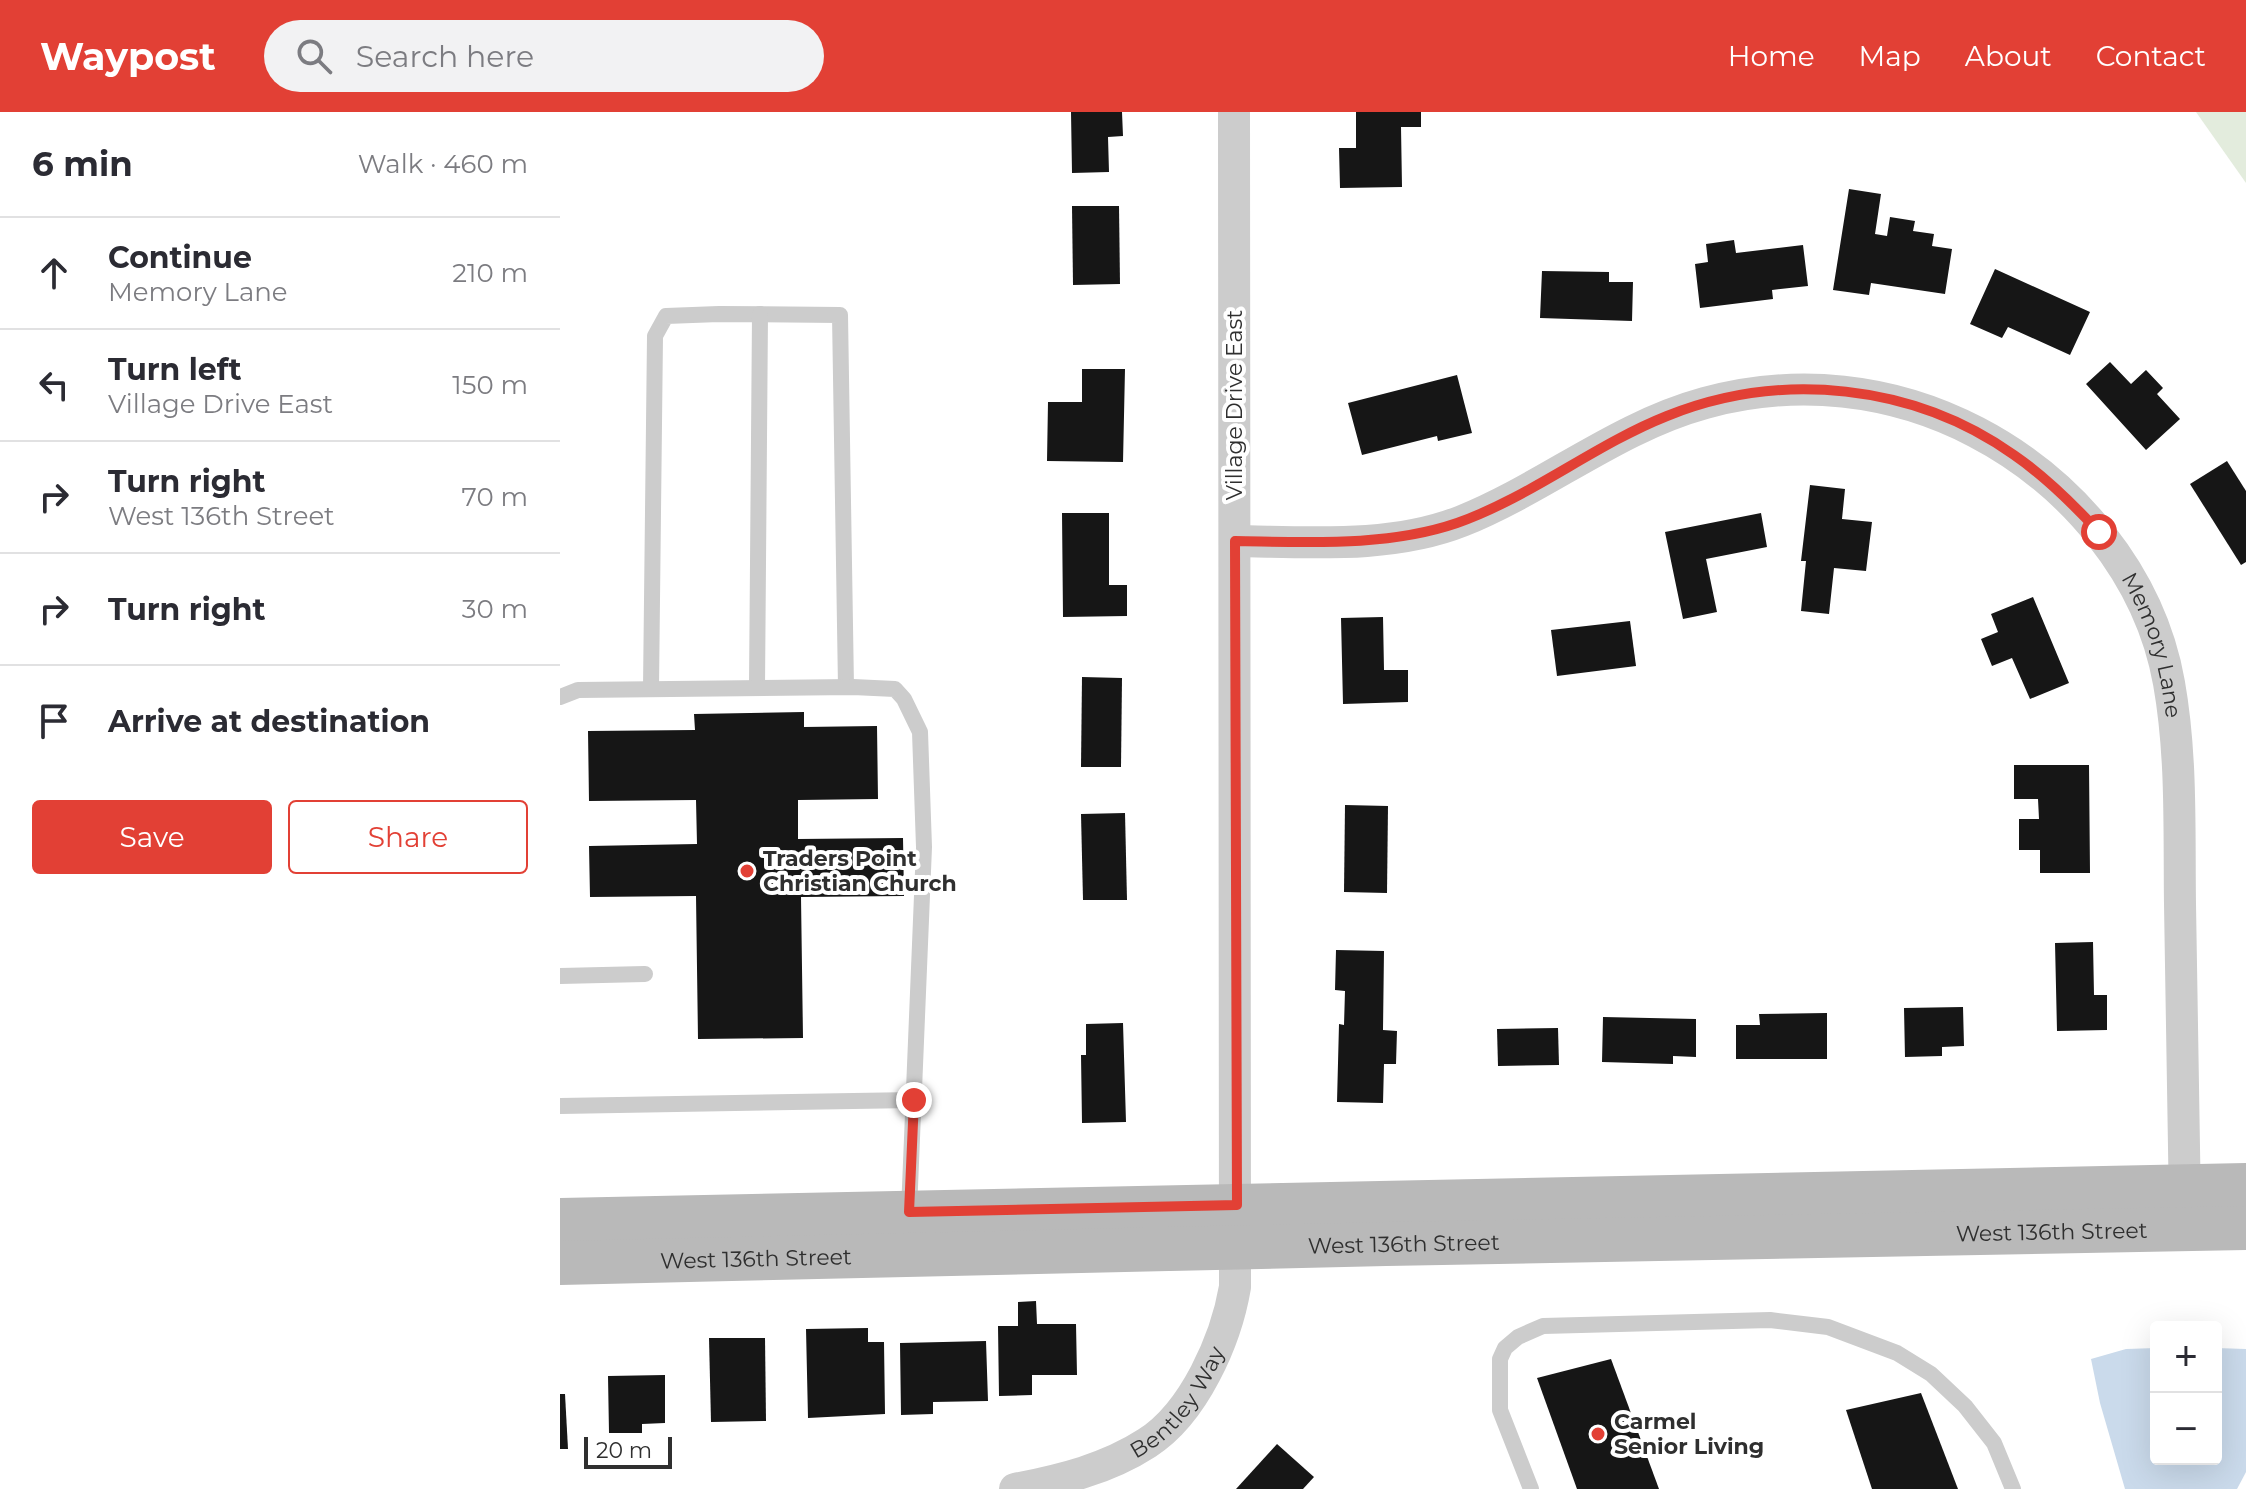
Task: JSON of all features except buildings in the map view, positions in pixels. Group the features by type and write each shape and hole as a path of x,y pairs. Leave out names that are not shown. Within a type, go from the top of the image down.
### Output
{"street":[{"name":"Village Drive East","path":"1234,112 1236,1226"},
{"name":"Memory Lane","path":"1235,541 1353,541 1426,532 1487,510 1588,454 1666,416 1723,398 1770,390 1842,391 1880,397 1921,408 1960,424 2014,454 2068,499 2118,558 2148,613 2168,680 2178,764 2185,1208"},
{"name":"West 136th Street","path":"2185,1208 2246,1185"},
{"name":"West 136th Street","path":"561,1249 909,1233 2185,1208 2246,1228"},
{"name":"West 136th Street","path":"560,1220 909,1233"},
{"name":"Bentley Way","path":"1015,1489 1102,1467 1149,1442 1174,1419 1207,1371 1231,1313 1236,1274 1236,1226"}],"lane":[{"path":"651,688 655,336 666,316 760,314 840,315 846,687"},
{"path":"757,688 760,314"},
{"path":"560,697 578,690 846,687 895,689 904,699 920,732 924,847 909,1233"},
{"path":"560,976 645,974"},
{"path":"560,1106 914,1100"},
{"path":"1531,1489 1500,1410 1500,1359 1505,1348 1518,1337 1543,1326 1770,1320 1828,1327 1897,1353 1931,1374 1965,1406 1994,1443 2013,1489"}],"green space":[{"path":"2196,112 2246,112 2246,183"}],"water":[{"path":"2150,1348 2150,1465 2222,1465 2222,1348 2246,1349 2246,1472 2237,1489 2125,1489 2100,1403 2091,1359 2126,1349"}],"place":[{"name":"Traders Point Christian Church","path":"747,871"},
{"name":"Carmel Senior Living","path":"1598,1434"}],"route":[{"path":"914,1100 909,1212 1237,1205 1235,541 1353,541 1426,532 1487,510 1588,454 1666,416 1735,395 1808,389 1880,397 1921,408 1960,424 2014,454 2058,489 2099,532"}]}
